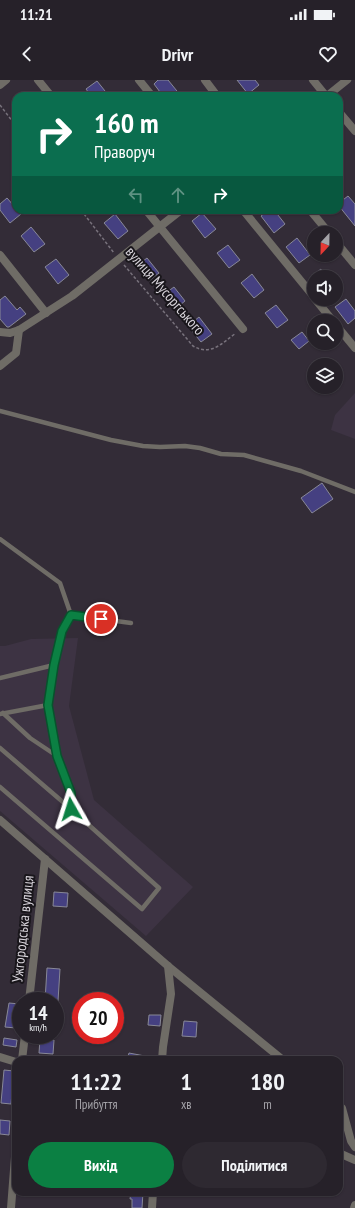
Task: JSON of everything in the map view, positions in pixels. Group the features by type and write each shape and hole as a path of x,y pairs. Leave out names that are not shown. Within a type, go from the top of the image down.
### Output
{"street":[{"path":"0,85 6,80"},
{"path":"38,80 48,92"},
{"path":"139,80 149,92"},
{"path":"205,80 214,92"},
{"path":"313,80 323,92"},
{"path":"331,92 347,80"},
{"path":"343,117 355,131"},
{"path":"149,214 243,329"},
{"path":"0,332 10,333 19,330 72,296 176,214"},
{"path":"246,214 307,288"},
{"path":"313,214 323,226"},
{"path":"343,250 355,265"},
{"path":"0,255 46,313"},
{"path":"321,306 328,314"},
{"path":"0,366 16,353 19,330"},
{"path":"343,333 355,348"},
{"path":"0,820 168,966 278,1056"},
{"name":"Ужгородська вулиця","path":"30,992 45,859"},
{"path":"162,1056 171,994 168,966"},
{"path":"22,1056 24,1044"},
{"path":"0,1057 12,1061"},
{"path":"343,1112 351,1141 355,1147"},
{"path":"343,1155 355,1160"},
{"path":"11,1208 12,1195"},
{"path":"152,1208 153,1196"}],"lane":[{"path":"0,411 111,440 142,446 185,446 200,448 221,454 244,455 301,471 355,492"},
{"path":"0,539 60,583 71,615 62,631 54,665 48,705 57,756 71,793 71,809"},
{"path":"71,615 131,623"},
{"path":"0,678 54,665"},
{"path":"2,713 48,705"},
{"path":"2,713 30,738 57,756"},
{"path":"0,748 159,888 142,909 0,786"}],"path":[{"path":"0,105 12,121"},
{"name":"вулиця Мусоргського","path":"84,214 119,259 193,346 200,350 208,351 214,349 243,329"}],"shaded area":[{"path":"355,393 355,439 331,430 335,415"},
{"path":"78,638 69,706 94,800 193,887 146,936 0,811 0,646 31,639"}],"building":[{"path":"158,80 168,80 178,92 160,92 154,84"},
{"path":"237,80 255,80 259,85 250,92 246,92"},
{"path":"97,81 106,92 88,92 86,89"},
{"path":"348,196 355,204 355,226 343,211 343,200"},
{"path":"7,198 12,204 12,214 21,214 10,223 0,210 0,204"},
{"path":"115,214 128,231 118,239 104,223"},
{"path":"203,214 216,229 205,238 192,221"},
{"path":"264,214 277,214 285,224 274,233 261,216"},
{"path":"31,227 45,244 34,252 21,236"},
{"path":"297,238 307,251 307,257 299,263 286,247"},
{"path":"228,245 240,260 229,268 217,253"},
{"path":"147,258 159,273 150,280 138,265"},
{"path":"56,259 69,275 58,284 45,267"},
{"path":"252,274 264,290 254,298 241,283"},
{"path":"174,287 185,301 175,309 163,295"},
{"path":"5,296 17,310 20,307 26,314 9,327 7,327 0,319 0,300"},
{"path":"346,299 355,311 355,318 348,324 343,317 343,314 340,314 335,307 343,306 343,301"},
{"path":"276,305 288,320 277,328 265,313"},
{"path":"199,317 212,334 201,342 188,326"},
{"path":"302,332 307,338 307,343 299,349 291,340"},
{"path":"322,483 333,499 312,513 301,498"},
{"path":"54,892 68,893 67,907 53,906"},
{"path":"47,968 60,969 59,992 46,992"},
{"path":"9,1003 12,1003 12,1028 5,1027"},
{"path":"149,1015 161,1015 160,1026 148,1025"},
{"path":"184,1021 197,1022 196,1037 182,1036"},
{"path":"4,1038 12,1039 12,1044 16,1044 16,1047 3,1045"},
{"path":"40,1044 54,1044 53,1054 39,1053"},
{"path":"129,1053 145,1056 128,1056"},
{"path":"4,1070 12,1071 11,1104 1,1103"},
{"path":"0,1120 10,1121 9,1135 0,1134"},
{"path":"130,1196 143,1196 142,1208 132,1208 132,1199 130,1199"}],"route":[{"path":"71,809 71,793 57,756 48,705 54,665 62,631 71,615 101,619"}]}
